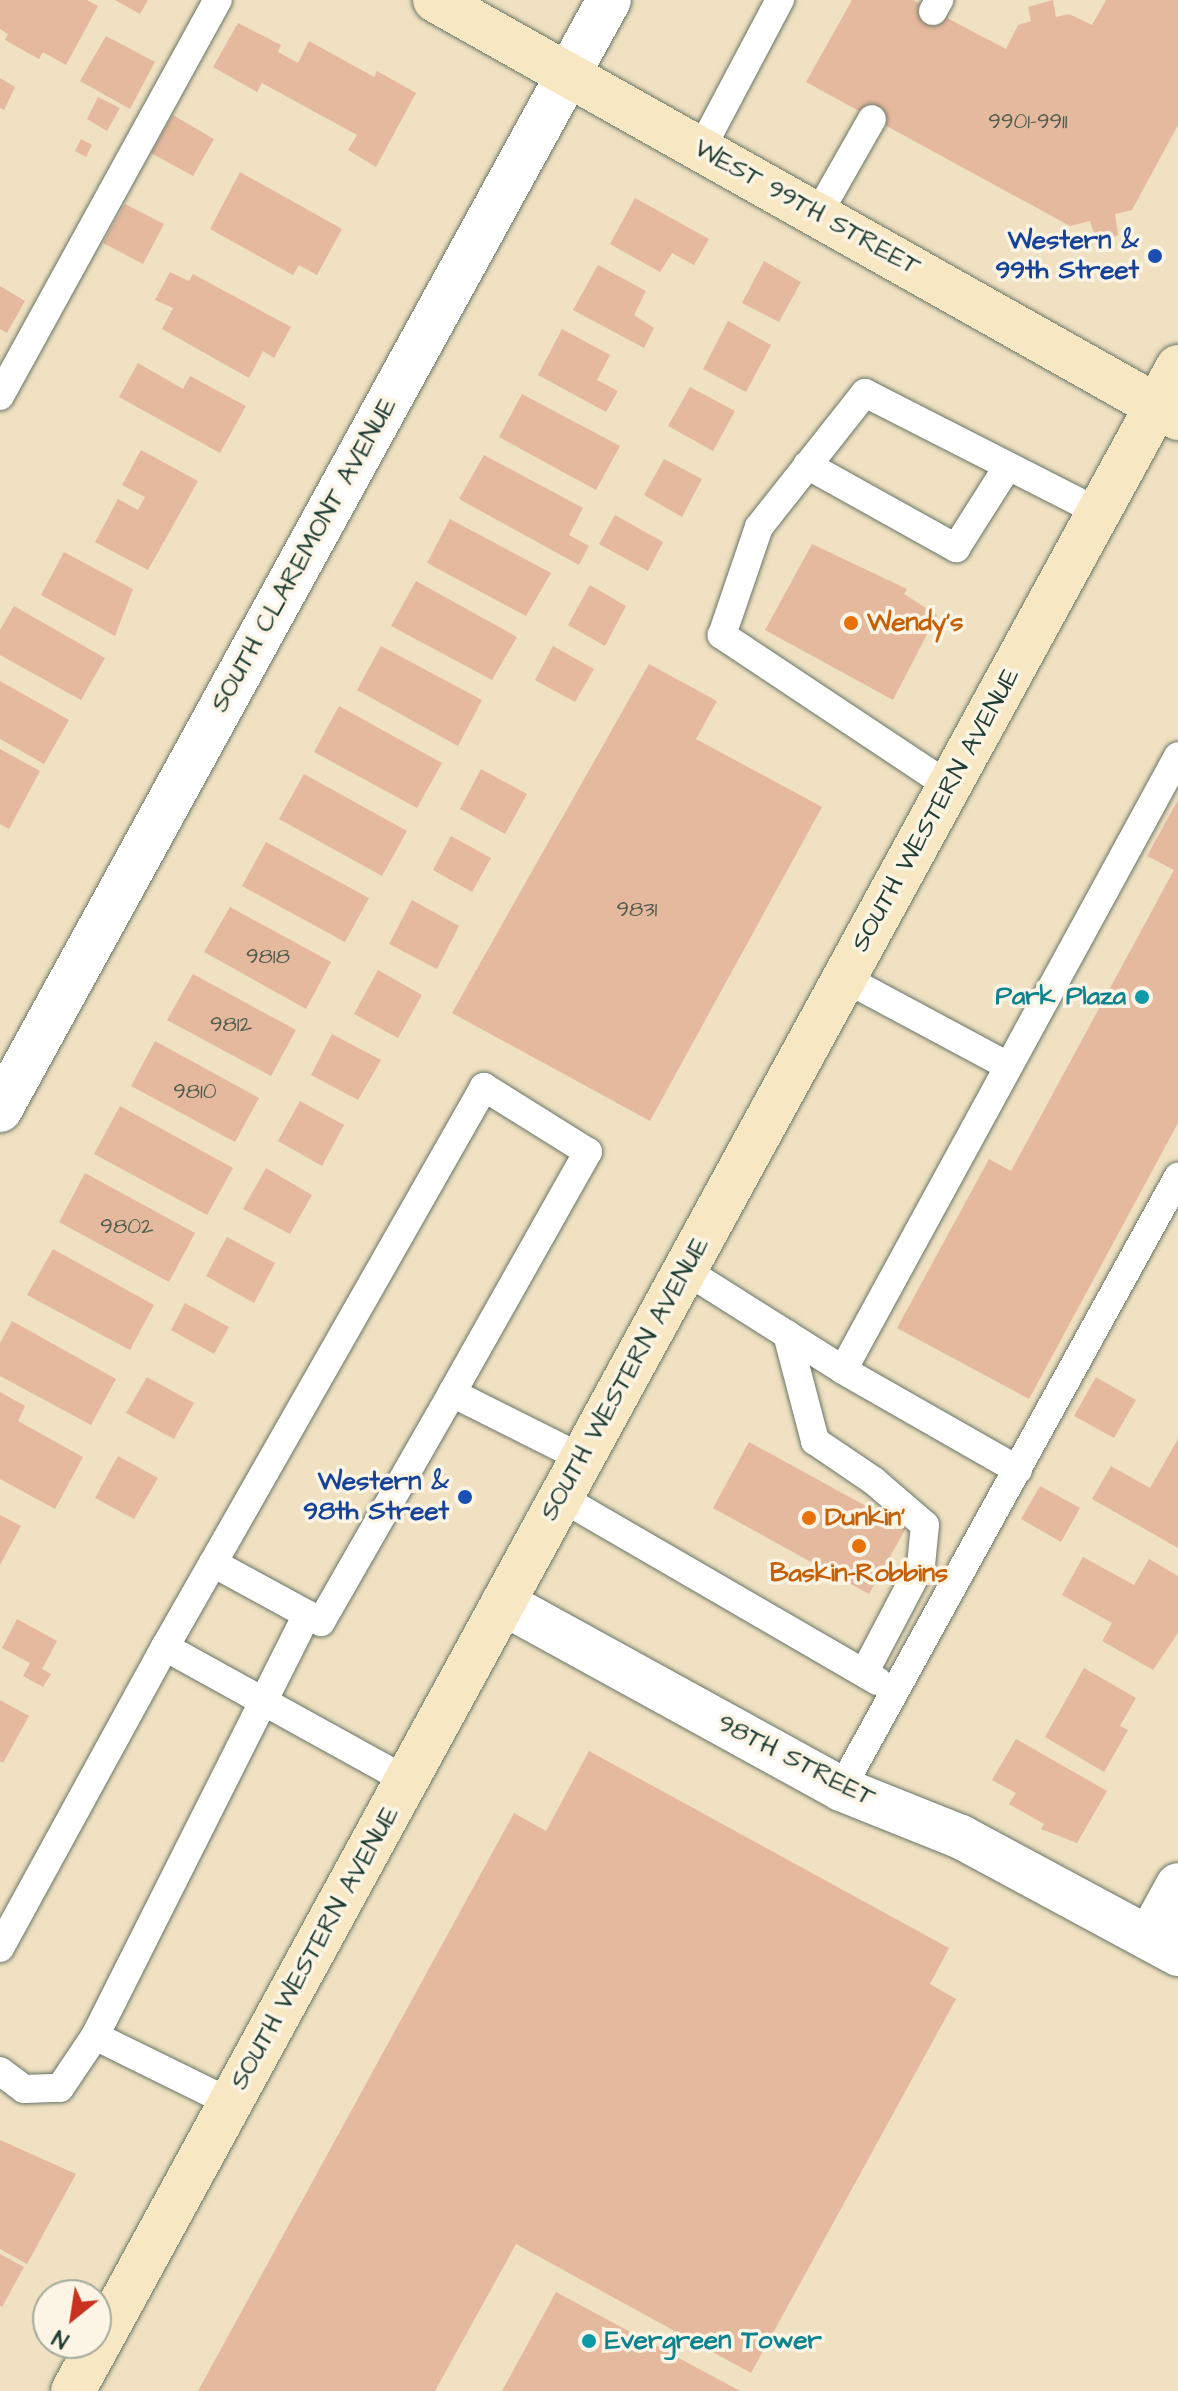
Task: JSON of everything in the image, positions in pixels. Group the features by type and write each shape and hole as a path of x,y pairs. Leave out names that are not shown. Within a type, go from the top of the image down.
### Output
{"main road":[{"name":"WEST 99TH STREET","path":"435,0 1168,412"},
{"name":"SOUTH WESTERN AVENUE","path":"73,2391 1099,512 1168,412 1178,367"}],"street":[{"name":"SOUTH CLAREMONT AVENUE","path":"0,1110 609,0"},
{"name":"98TH STREET","path":"503,1603 841,1789 961,1837 1163,1946"},
{"path":"1163,1946 1178,1885"}],"lane":[{"path":"0,396 218,0"},
{"path":"701,149 780,0"},
{"path":"818,214 872,119"},
{"path":"949,786 722,635 759,527 865,393 1099,512"},
{"path":"807,465 956,548 1008,466"},
{"path":"843,1370 1178,756"},
{"path":"844,978 1008,1066"},
{"path":"0,1948 165,1647 484,1087 588,1152 321,1622 213,1563"},
{"path":"841,1789 1178,1177"},
{"path":"685,1270 843,1370 1018,1470"},
{"path":"787,1334 815,1441 874,1481 925,1525 921,1565 864,1673"},
{"path":"452,1393 582,1458"},
{"path":"560,1497 896,1691"},
{"path":"0,2071 24,2089 60,2088 95,2036 307,1614"},
{"path":"165,1647 406,1780"},
{"path":"95,2036 231,2103"}],"building":[{"path":"0,0 87,0 98,6 66,65 43,52 39,59 5,40 8,34 0,29"},
{"path":"115,0 148,0 140,14"},
{"path":"852,0 913,0 1006,49 1018,25 1031,21 1028,7 1053,0 1056,17 1069,14 1092,25 1106,0 1178,0 1178,125 1132,210 1115,214 1118,235 1098,245 1090,221 1070,226 806,82"},
{"path":"238,23 281,45 278,52 298,63 309,41 374,77 377,71 416,93 376,167 348,150 357,135 262,83 257,92 213,67"},
{"path":"106,36 155,62 130,109 80,81"},
{"path":"0,78 15,87 4,110 0,108"},
{"path":"98,97 120,108 107,131 87,119"},
{"path":"173,115 214,139 193,176 151,153"},
{"path":"81,139 92,145 86,157 75,151"},
{"path":"240,172 342,229 317,275 299,265 293,275 210,229"},
{"path":"635,198 709,239 694,265 672,253 660,272 610,244"},
{"path":"125,204 164,224 143,264 103,243"},
{"path":"764,261 801,282 779,322 742,303"},
{"path":"598,265 646,291 634,315 654,328 644,348 573,310"},
{"path":"170,272 189,281 193,274 291,327 274,358 263,351 249,378 162,329 173,308 155,300"},
{"path":"0,286 25,301 7,333 0,329"},
{"path":"728,321 771,345 746,392 703,369"},
{"path":"562,329 610,355 597,380 618,391 606,412 538,375"},
{"path":"138,363 183,389 190,376 246,406 220,453 119,397"},
{"path":"690,387 735,411 713,451 668,426"},
{"path":"522,394 620,446 596,490 499,437"},
{"path":"141,450 198,481 148,570 95,542 118,499 138,510 145,497 122,485"},
{"path":"484,455 583,508 569,535 589,546 579,565 459,499"},
{"path":"664,459 702,479 682,517 644,495"},
{"path":"615,515 663,542 648,571 599,544"},
{"path":"450,519 551,573 526,616 427,563"},
{"name":"Wendy's","path":"812,544 907,589 904,594 937,615 893,700 765,630"},
{"path":"64,552 133,589 115,636 41,595"},
{"path":"416,581 517,637 492,680 391,626"},
{"path":"590,585 626,606 605,646 568,625"},
{"path":"14,606 105,658 81,700 0,655 0,630"},
{"path":"381,646 482,700 458,746 357,690"},
{"path":"553,646 594,669 575,702 535,680"},
{"path":"649,664 717,701 696,739 822,807 650,1121 452,1013"},
{"path":"0,681 69,720 44,764 0,739"},
{"path":"339,706 442,763 417,808 314,752"},
{"path":"0,749 40,771 9,829 0,824"},
{"path":"481,769 527,794 505,834 460,809"},
{"path":"304,774 407,831 382,876 279,819"},
{"name":"Park Plaza","path":"1178,800 1178,1123 1029,1399 897,1328 989,1159 1011,1171 1174,870 1147,856"},
{"path":"451,836 491,858 472,892 433,870"},
{"path":"266,842 369,898 345,942 242,886"},
{"path":"412,900 459,926 437,969 389,944"},
{"path":"230,907 331,962 306,1009 204,952"},
{"path":"378,970 422,995 398,1038 354,1014"},
{"path":"193,974 296,1030 271,1076 167,1020"},
{"path":"332,1034 381,1060 358,1100 311,1075"},
{"path":"155,1041 259,1098 235,1142 131,1086"},
{"path":"300,1101 344,1125 322,1166 278,1141"},
{"path":"120,1106 233,1168 207,1215 94,1154"},
{"path":"266,1168 312,1195 290,1234 243,1209"},
{"path":"85,1173 195,1233 169,1282 59,1222"},
{"path":"227,1237 275,1263 254,1303 206,1276"},
{"path":"53,1249 154,1305 130,1350 27,1295"},
{"path":"185,1303 229,1327 214,1354 171,1330"},
{"path":"12,1321 116,1379 91,1425 0,1376 0,1343"},
{"path":"147,1377 194,1403 174,1439 126,1413"},
{"path":"1096,1377 1136,1400 1114,1438 1074,1416"},
{"path":"0,1392 25,1406 18,1421 83,1457 55,1509 0,1479"},
{"path":"1178,1439 1178,1548 1092,1499 1111,1466 1150,1488"},
{"name":"Dunkin'","path":"749,1442 906,1528 869,1594 713,1508"},
{"path":"118,1456 158,1478 134,1519 95,1498"},
{"path":"1040,1486 1080,1508 1061,1542 1021,1519"},
{"path":"0,1515 21,1526 0,1565"},
{"path":"1083,1557 1134,1585 1149,1559 1178,1576 1178,1633 1153,1670 1102,1641 1112,1623 1062,1595"},
{"path":"17,1619 57,1641 42,1669 51,1674 43,1687 23,1676 30,1663 2,1648"},
{"path":"1084,1668 1136,1698 1120,1726 1128,1730 1104,1772 1045,1737"},
{"path":"0,1700 29,1716 3,1763 0,1761"},
{"path":"1016,1739 1107,1791 1077,1843 1041,1829 1044,1824 1009,1804 1016,1793 992,1780"},
{"path":"589,1751 949,1948 930,1984 956,1999 751,2373 516,2244 435,2391 198,2391 514,1813 546,1831"},
{"path":"0,2140 76,2174 27,2264 0,2249"},
{"path":"0,2254 24,2267 2,2307 0,2306"},
{"name":"Evergreen Tower","path":"556,2292 740,2391 502,2391"}],"place":[{"name":"Western & 99th Street","path":"1155,256"},
{"name":"Wendy's","path":"851,623"},
{"name":"Park Plaza","path":"1142,997"},
{"name":"Western & 98th Street","path":"465,1497"},
{"name":"Dunkin'","path":"809,1518"},
{"name":"Baskin-Robbins","path":"859,1546"},
{"name":"Evergreen Tower","path":"589,2341"}]}
